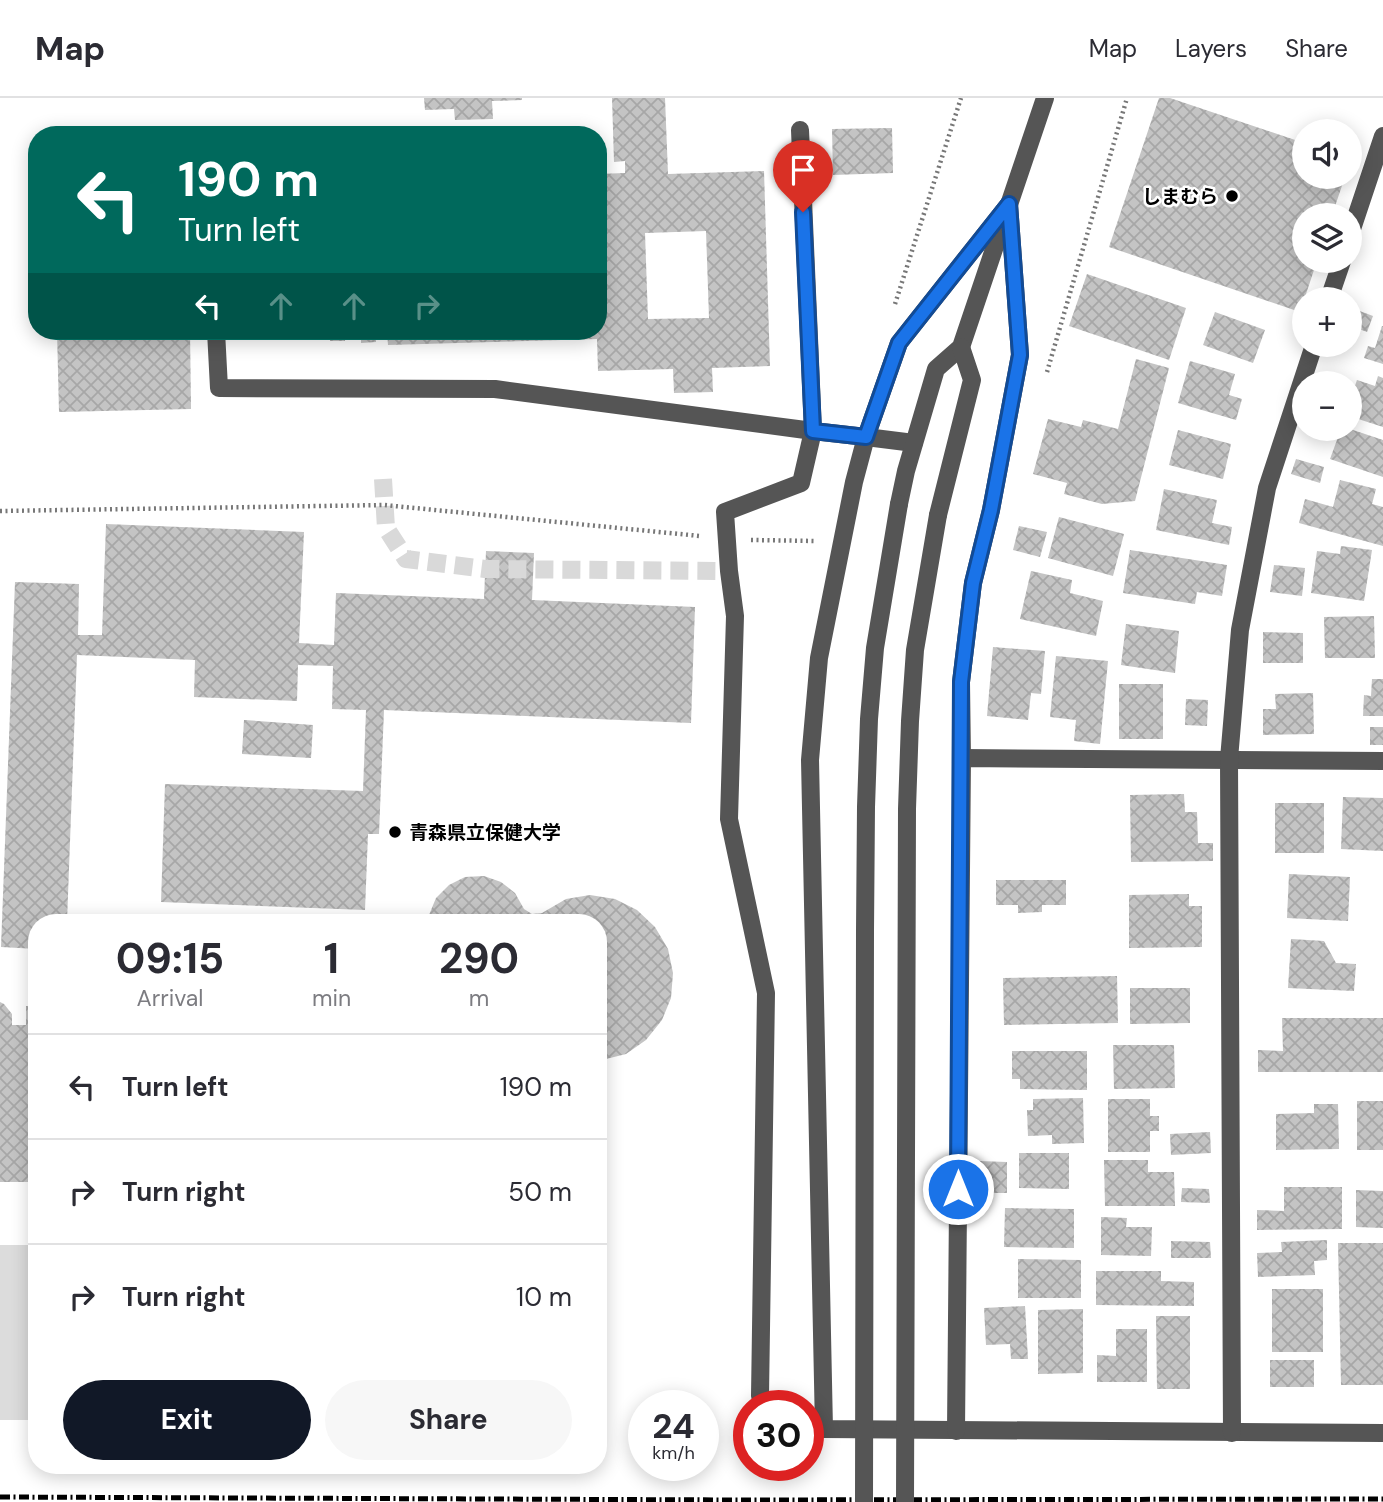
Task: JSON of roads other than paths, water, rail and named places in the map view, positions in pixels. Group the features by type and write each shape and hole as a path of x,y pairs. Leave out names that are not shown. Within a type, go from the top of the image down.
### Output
{"street":[{"path":"864,1502 864,930 869,719 875,648 899,504 936,369 961,347 1045,98"},
{"path":"760,1390 766,993 729,818 735,616 725,512 801,483 813,431 800,130"},
{"path":"1361,203 1383,136"},
{"path":"1009,204 899,343 853,482 819,658 810,760 824,1429 1383,1433"},
{"path":"956,1431 961,682 973,583 991,510 1020,355 1009,204"},
{"path":"216,340 219,388 495,389 914,443"},
{"path":"905,1502 905,960 910,721 915,650 938,515 972,380 961,347"},
{"path":"1232,1433 1228,759 1240,630 1267,488 1310,357"},
{"path":"961,758 1383,761"}],"tunnel":[{"path":"383,479 386,528 406,559 485,569 729,571"}],"railway":[{"path":"0,1497 1383,1499"}],"place":[{"name":"しまむら","path":"1232,196"},
{"name":"青森県立保健大学","path":"395,832"}]}
